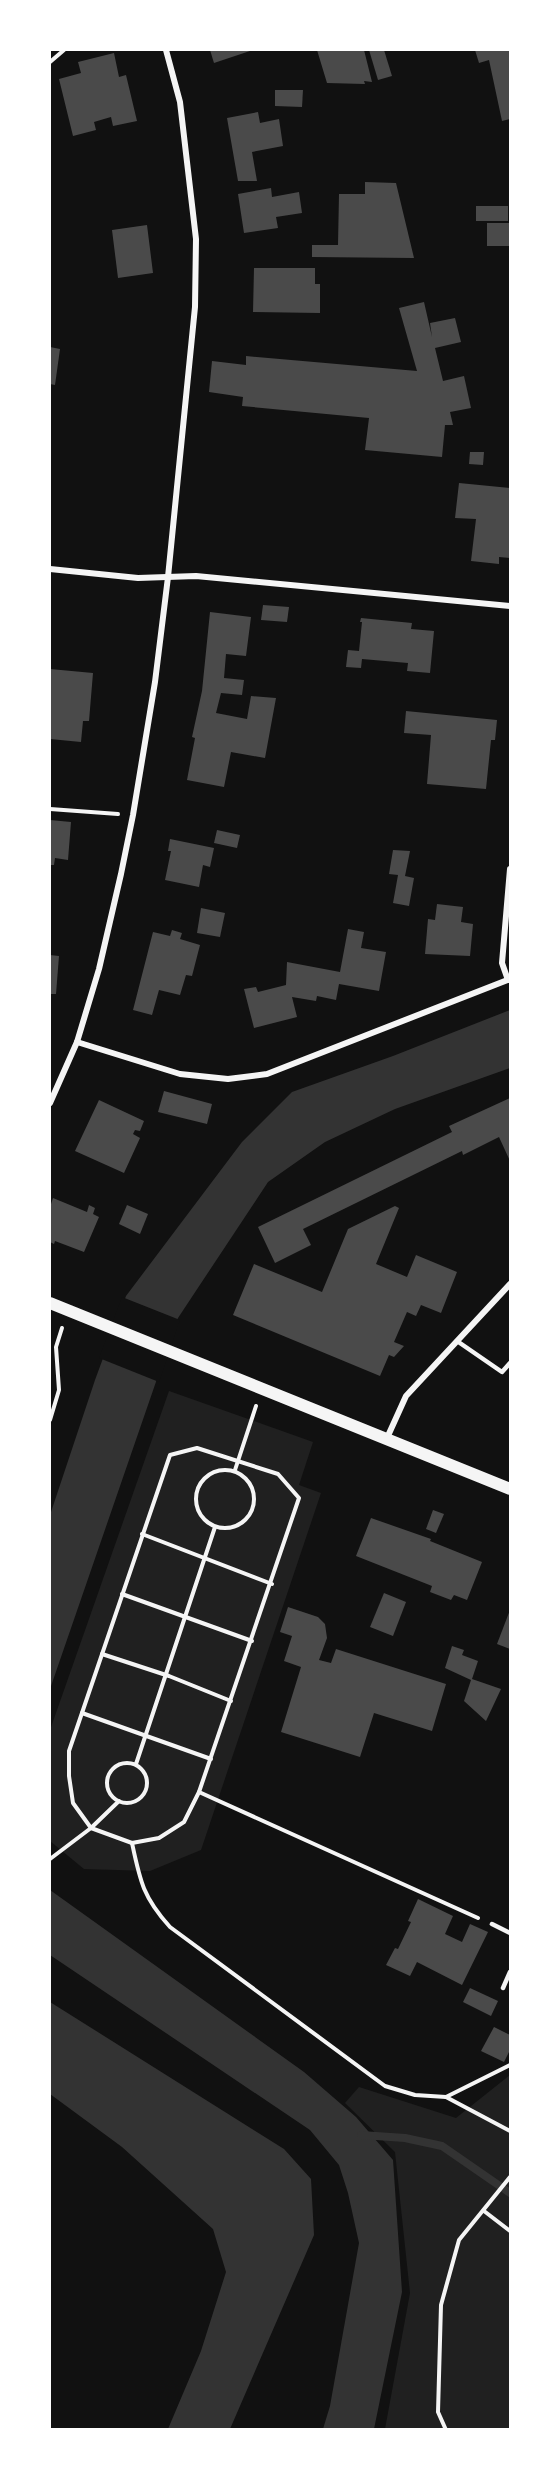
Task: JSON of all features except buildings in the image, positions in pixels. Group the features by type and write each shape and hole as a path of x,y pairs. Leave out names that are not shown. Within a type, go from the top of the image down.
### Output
{"main road":[{"path":"50,1302 510,1489"}],"street":[{"path":"50,1102 77,1042 99,969 134,815 155,682 168,577 195,307 196,239 180,102 166,50"},
{"path":"50,569 138,578 196,576 510,606"},
{"path":"77,1042 180,1074 228,1079 267,1074 509,979 502,963 510,869"},
{"path":"387,1438 406,1396 510,1284"}],"lane":[{"path":"457,1341 502,1372 510,1363"},
{"path":"492,1924 510,1933"},
{"path":"503,1988 510,1972"}],"path":[{"path":"50,62 64,50"},
{"path":"50,809 134,815"},
{"path":"50,1420 58,1390 56,1347 67,1310"},
{"path":"235,1471 262,1389"},
{"path":"197,1448 238,1461 278,1474 299,1498 272,1584 200,1792 184,1822 159,1838 132,1843 91,1828 73,1803 69,1776 69,1751 170,1455 197,1448"},
{"path":"225,1469 235,1471 250,1483 255,1503 245,1521 226,1528 215,1527 200,1514 195,1494 199,1484 206,1476 225,1469"},
{"path":"136,1764 143,1736 215,1527"},
{"path":"142,1534 272,1584"},
{"path":"122,1594 252,1641"},
{"path":"102,1654 165,1675 231,1701"},
{"path":"82,1713 211,1759"},
{"path":"127,1762 136,1764 143,1769 147,1777 148,1786 144,1795 137,1801 119,1802 107,1788 107,1779 111,1770 118,1764 127,1762"},
{"path":"200,1792 492,1924"},
{"path":"50,1859 91,1828 119,1802"},
{"path":"132,1843 140,1883 153,1908 170,1927 385,2086 415,2095 446,2097 510,2131"},
{"path":"446,2097 510,2065"},
{"path":"446,2430 438,2412 441,2305 459,2240 510,2177"},
{"path":"484,2211 510,2231"}],"shaded area":[{"path":"510,1010 510,1068 395,1109 325,1142 268,1182 178,1318 50,1689 50,1515 126,1296 242,1142 292,1092 393,1056"},
{"path":"169,1391 313,1442 299,1485 321,1493 201,1850 150,1871 84,1869 50,1841 50,1730"},
{"path":"50,1890 304,2072 356,2117 393,2160 402,2292 374,2429 323,2429 330,2406 359,2243 339,2165 310,2130 50,1955"},
{"path":"50,2002 284,2149 311,2179 314,2235 230,2429 168,2429 201,2351 226,2272 213,2229 122,2147 50,2094"},
{"path":"510,2075 510,2429 385,2429 410,2293 395,2152 345,2103 359,2087 456,2118"}],"pier":[{"path":"122,1297 180,1320 159,1382 99,1358"}],"waterway":[{"path":"361,2135 405,2138 442,2146 510,2193"}]}
